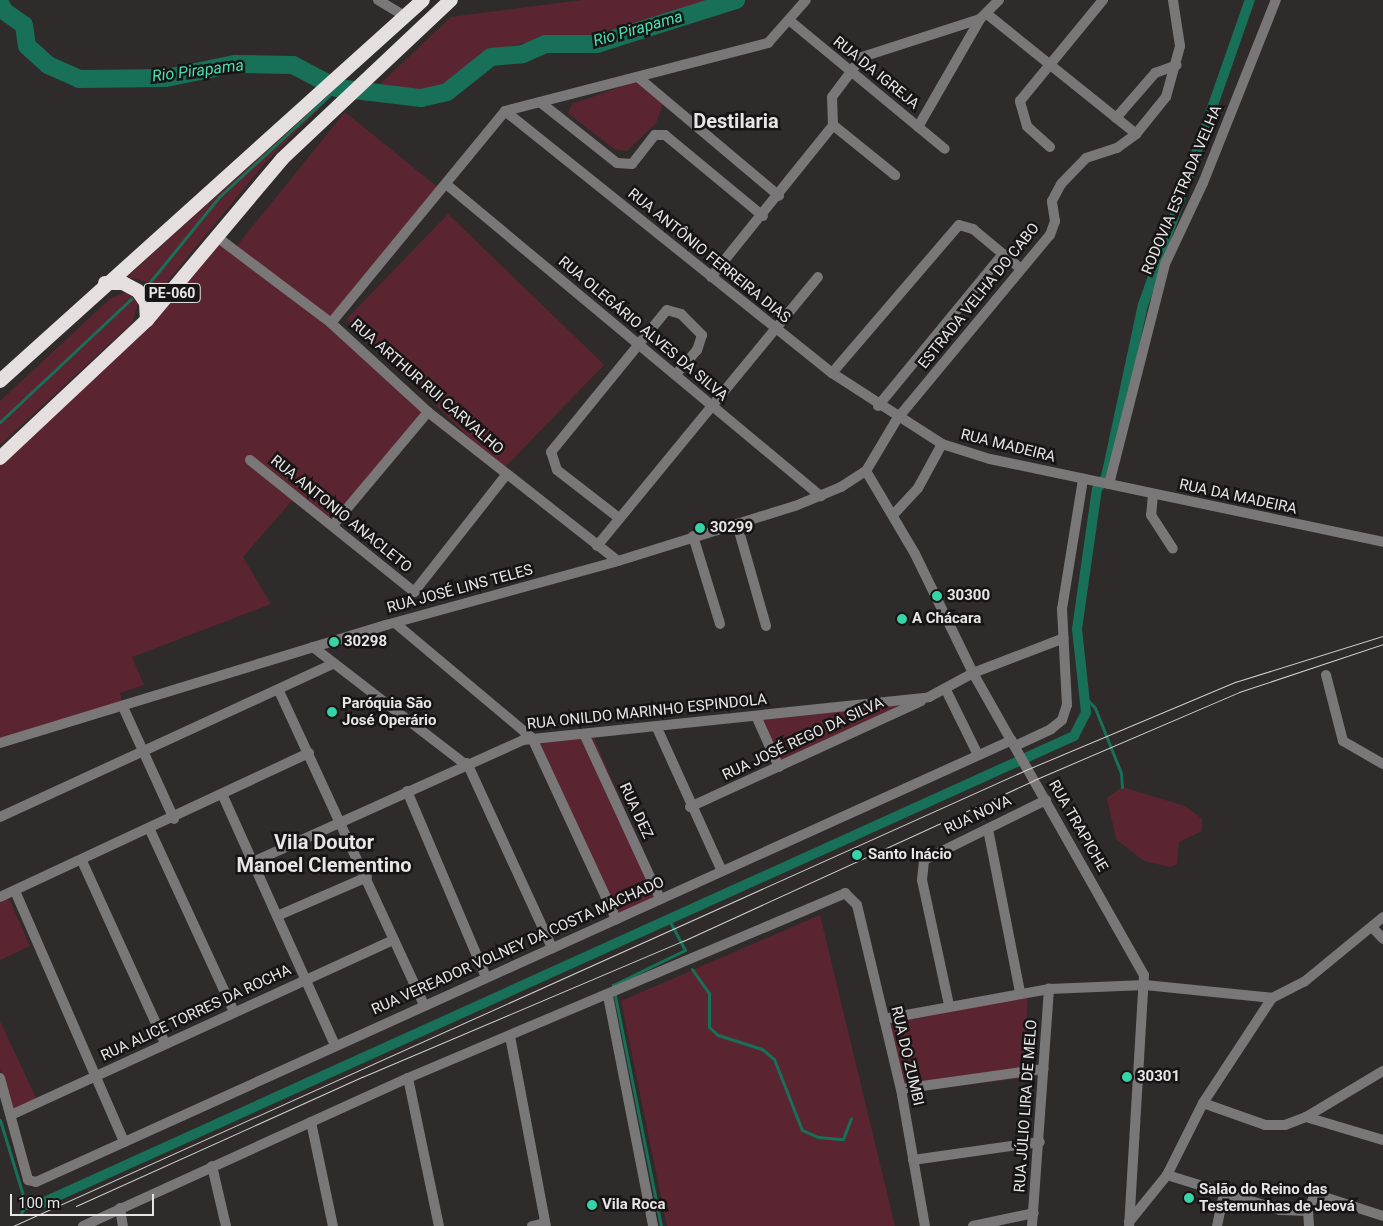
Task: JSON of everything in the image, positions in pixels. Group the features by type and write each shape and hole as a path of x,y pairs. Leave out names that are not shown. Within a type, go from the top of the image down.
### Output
{"highway":[{"path":"0,381 105,283 423,0"},
{"name":"PE-060","path":"0,458 148,320 282,158 451,0"},
{"path":"105,283 123,283 138,291 146,303 148,320"}],"street":[{"path":"378,0 405,16"},
{"path":"330,323 505,111 639,78 768,43 806,0"},
{"path":"918,127 983,17 999,0"},
{"path":"1050,147 1027,126 1020,103 1048,64 1103,0"},
{"name":"ESTRADA VELHA DO CABO","path":"897,419 1054,228 1052,201 1061,184 1086,158 1117,148 1136,134 1166,97 1178,65 1180,46 1173,0"},
{"name":"RODOVIA ESTRADA VELHA","path":"1108,483 1165,264 1203,183 1276,0"},
{"path":"983,17 1048,64 1136,134"},
{"path":"895,175 833,125 830,104 851,72 869,54 983,17"},
{"name":"RUA DA IGREJA","path":"789,20 945,149"},
{"path":"1116,118 1155,73 1178,65"},
{"path":"639,78 779,196"},
{"path":"540,102 617,162 632,164 656,135 664,135 763,216"},
{"name":"RUA ANTÔNIO FERREIRA DIAS","path":"505,111 776,329 832,373 897,419"},
{"path":"711,277 763,216 833,125"},
{"name":"RUA OLEGÁRIO ALVES DA SILVA","path":"446,184 821,496"},
{"path":"832,373 954,228 966,225 1021,269"},
{"name":"RUA ARTHUR RUI CARVALHO","path":"218,236 330,323 428,412 618,561"},
{"path":"878,406 1003,254"},
{"path":"598,546 711,404 818,277"},
{"path":"619,518 565,478 550,458 559,438 641,347 662,312 674,310 702,336 697,350 675,376"},
{"path":"334,524 428,412"},
{"name":"RUA MADEIRA","path":"897,419 942,444 1085,479"},
{"name":"RUA JOSÉ LINS TELES","path":"0,743 123,707 395,622 618,561 821,496 866,470 897,419"},
{"path":"893,515 918,488 942,444"},
{"name":"RUA ANTONIO ANACLETO","path":"250,460 334,524 414,592 506,475"},
{"name":"RUA TRAPICHE","path":"866,470 893,515 973,673 1135,953 1145,985 1129,1224"},
{"path":"1064,638 1062,609 1085,479"},
{"name":"RUA DA MADEIRA","path":"1085,479 1383,542"},
{"path":"1152,494 1151,515 1173,549"},
{"path":"737,524 766,626"},
{"path":"693,536 720,624"},
{"path":"395,622 532,738 616,919"},
{"name":"RUA ONILDO MARINHO ESPINDOLA","path":"253,862 466,764 532,738 585,736 929,697 946,690 973,673 1064,638"},
{"name":"RUA VEREADOR VOLNEY DA COSTA MACHADO","path":"11,1115 28,1180 37,1182 335,1045 978,755 1015,746 1062,720 1068,687 1064,638"},
{"path":"313,647 466,764 552,948"},
{"path":"0,817 333,664"},
{"path":"1326,675 1343,741 1383,764"},
{"path":"278,690 343,822 424,1005"},
{"path":"946,690 978,755"},
{"name":"RUA JOSÉ REGO DA SILVA","path":"690,807 929,697"},
{"path":"123,707 174,819"},
{"path":"756,716 779,767"},
{"path":"657,728 690,807 722,871"},
{"name":"RUA DEZ","path":"585,736 660,898"},
{"path":"0,897 174,819 309,753"},
{"path":"407,791 486,977"},
{"path":"223,796 335,1045"},
{"name":"RUA NOVA","path":"949,1005 922,880 924,860 1046,800"},
{"path":"988,829 1020,992"},
{"path":"150,830 234,1012"},
{"path":"82,861 165,1043"},
{"path":"277,916 367,877"},
{"path":"15,891 124,1142"},
{"name":"RUA DO ZUMBI","path":"612,994 831,896 851,895 901,1089 925,1226"},
{"path":"1129,1224 1166,1176 1203,1103 1272,998 1304,982 1383,917"},
{"path":"1372,927 1383,939"},
{"name":"RUA ALICE TORRES DA ROCHA","path":"11,1115 305,979 394,940"},
{"path":"884,1019 949,1005 1049,988 1145,985 1272,998"},
{"name":"RUA JÚLIO LIRA DE MELO","path":"1032,1226 1040,1142 1049,988"},
{"path":"83,1226 408,1078 612,994 653,1226"},
{"path":"510,1036 545,1225 532,1226"},
{"path":"901,1089 1044,1069"},
{"path":"1203,1103 1275,1127 1306,1117 1383,1071"},
{"path":"0,1078 11,1115"},
{"path":"408,1078 439,1226"},
{"path":"1306,1117 1383,1140"},
{"path":"311,1122 333,1226"},
{"path":"914,1160 1040,1142"},
{"path":"212,1166 226,1226"},
{"path":"1166,1176 1280,1210 1308,1211"},
{"path":"1216,1226 1224,1193"},
{"path":"1309,1226 1308,1211 1315,1194 1383,1216"},
{"path":"120,1208 124,1226"},
{"path":"973,1226 1034,1213"}],"shaded area":[{"path":"582,0 718,0 612,36 570,41 545,38 480,54 440,89 388,91 378,86 451,17"},
{"path":"637,81 663,104 656,123 627,151 614,149 568,113 572,104"},
{"path":"319,102 322,106 265,163 154,298 148,282 127,277"},
{"path":"345,112 437,187 329,321 237,246"},
{"path":"448,214 604,365 503,470 347,319"},
{"path":"217,237 331,323 428,412 335,523 296,496 243,557 271,604 132,657 144,685 120,693 123,707 0,743 0,458 69,394"},
{"path":"129,292 139,301 132,323 0,445 0,401 112,297"},
{"path":"904,703 779,766 758,717"},
{"path":"593,736 661,894 617,917 535,738"},
{"path":"1122,787 1185,806 1202,819 1202,831 1179,842 1177,864 1170,867 1144,861 1116,839 1107,798"},
{"path":"0,899 9,899 30,946 0,960"},
{"path":"820,915 895,1226 667,1226 621,1001"},
{"path":"1028,995 1022,1078 902,1093 887,1022"},
{"path":"0,1021 37,1100 12,1112 0,1069"}],"waterway":[{"name":"Rio Pirapama","path":"0,3 4,11 24,25 27,46 48,65 79,79 166,78 235,64 293,65 337,88 421,98 447,92 491,57 523,54 545,44 597,44 736,0"},
{"path":"26,1205 42,1203 1074,736 1086,712 1077,629 1097,489 1106,477 1143,305 1250,0"},
{"path":"150,282 219,197 337,88"},
{"path":"0,422 131,299"},
{"path":"1084,696 1095,708 1121,773 1122,787"},
{"path":"661,1226 613,985 685,950 668,918"},
{"path":"692,969 709,993 709,1027 718,1035 762,1049 774,1059 802,1130 818,1137 843,1139 851,1118"},
{"path":"0,1120 26,1205 21,1213"}],"tram line":[{"path":"13,1226 1028,769 1235,682 1383,636"},
{"path":"76,1206 362,1077 683,941 1034,780 1239,692 1383,644"}],"place":[{"name":"30299","path":"700,528"},
{"name":"30300","path":"937,596"},
{"name":"A Chácara","path":"902,619"},
{"name":"30298","path":"334,642"},
{"name":"Paróquia São José Operário","path":"332,712"},
{"name":"Santo Inácio","path":"857,855"},
{"name":"30301","path":"1127,1077"},
{"name":"Salão do Reino das Testemunhas de Jeová","path":"1189,1198"},
{"name":"Vila Roca","path":"592,1205"}],"district":[{"name":"Destilaria","path":"736,121"},
{"name":"Vila Doutor Manoel Clementino","path":"324,854"}]}
